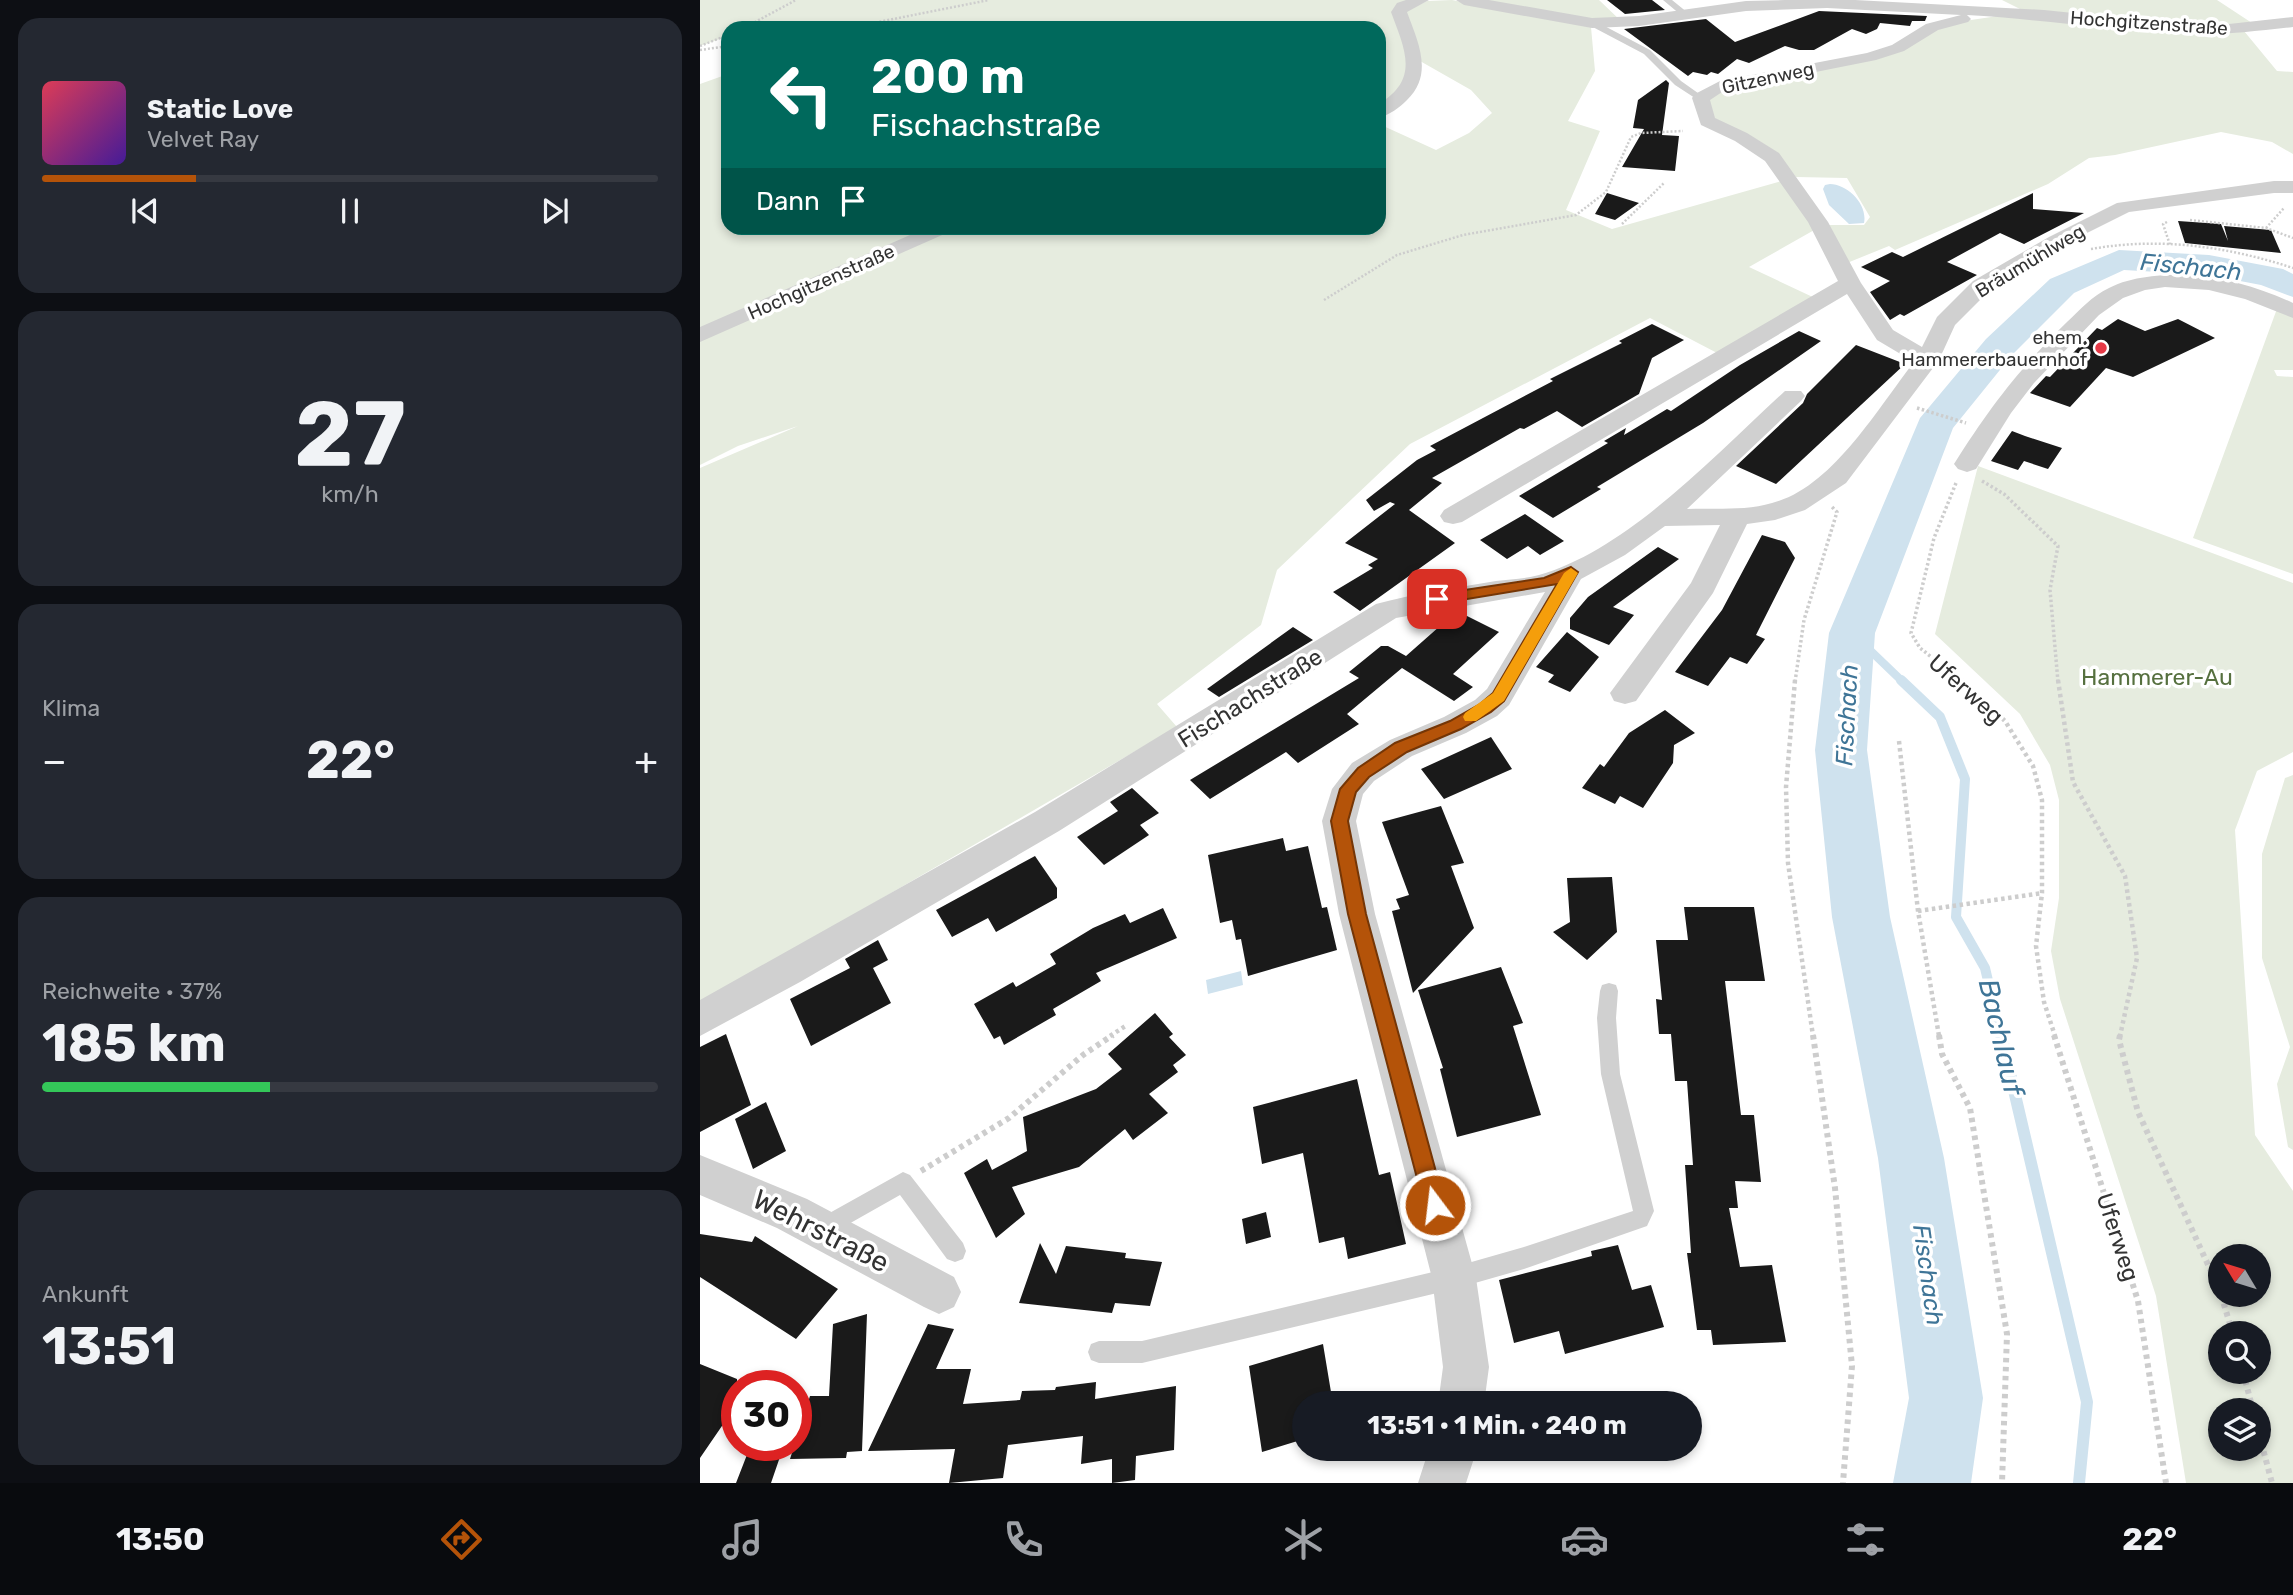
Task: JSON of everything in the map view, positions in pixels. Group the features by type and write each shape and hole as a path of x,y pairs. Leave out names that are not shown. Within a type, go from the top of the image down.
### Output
{"street":[{"path":"1386,108 1399,100 1413,82 1416,59 1399,12 1402,6 1421,0"},
{"name":"Hochgitzenstraße","path":"1464,0 1592,23 1639,21 1757,5 1848,3 1995,7 2024,14 2212,30 2293,22"},
{"name":"Gitzenweg","path":"1927,360 1885,335 1850,284 1818,222 1784,172 1760,148 1707,121 1701,98 1709,91 1729,84 1889,52 1932,27 1995,7"},
{"name":"Bräumühlweg","path":"1662,518 1704,515 1737,517 1783,511 1819,494 1837,478 1927,360 1945,322 1981,286 2056,241 2124,207 2274,187 2293,187"},
{"name":"Hochgitzenstraße","path":"700,335 926,235"},
{"path":"1965,467 2010,397 2048,353 2088,314 2120,290 2163,283 2220,285 2271,300 2293,311"},
{"path":"1453,516 1850,284"},
{"name":"Fischachstraße","path":"700,1019 858,933 1177,744 1386,611 1416,602 1547,583 1595,561 1662,518 1793,396"},
{"path":"1625,692 1703,586 1737,517"},
{"path":"1463,1391 1466,1367 1454,1278 1357,914 1339,821 1348,789 1363,772 1401,748 1476,714 1498,697 1571,572"},
{"name":"Wehrstraße","path":"700,1175 732,1186 821,1228 939,1292"},
{"path":"1442,1483 1448,1461"}],"lane":[{"path":"1667,0 1684,13"},
{"path":"1592,23 1647,52 1678,83 1701,98"},
{"path":"1099,1352 1142,1352 1454,1278 1524,1258 1640,1219 1644,1211 1606,1051 1605,1018 1609,991"},
{"path":"821,1228 902,1182 955,1251"}],"path":[{"path":"760,21 796,0"},
{"path":"883,21 989,0"},
{"path":"700,48 721,38"},
{"path":"700,48 721,46"},
{"path":"1324,300 1397,255 1463,235 1576,215 1606,192 1631,137 1641,133 1683,131"},
{"path":"1622,224 1664,183"},
{"path":"2266,228 2284,209"},
{"path":"2189,220 2266,228 2293,238"},
{"path":"2170,221 2163,224 2170,245"},
{"path":"2084,250 2114,244 2170,245 2231,251 2293,268"},
{"path":"1915,407 1968,424"},
{"path":"1965,467 2004,494 2058,546 2050,590 2057,676 2073,782 2125,876 2137,958 2119,1040 2138,1112 2208,1265"},
{"name":"Uferweg","path":"1965,467 1947,502 1926,564 1911,633 1920,648 1958,677 2005,720 2033,766 2042,800 2042,893 2036,946 2044,1002 2138,1301 2166,1483"},
{"path":"1819,494 1837,512 1804,620 1791,718 1786,787 1787,838 1788,863 1835,1188 1852,1366 1843,1483"},
{"path":"1899,741 1918,911 1942,1054 1970,1108 2007,1334 2002,1483"},
{"path":"1918,911 2042,893"},
{"path":"902,1182 1009,1118 1083,1055 1127,1025"},
{"path":"2266,1461 2272,1483"}],"green space":[{"path":"700,0 1416,0 1403,5 1410,81 1386,104 1386,21 721,21 721,38 700,46"},
{"path":"1452,0 1591,27 1595,71 1568,121 1600,131 1566,210 1612,229 1785,180 1816,229 1749,267 1817,299 1719,354 1650,318 1410,444 1277,570 1261,625 1157,704 1177,727 700,1004 700,468 798,426 738,446 700,465 700,337 931,235 1386,235 1386,127 1436,150 1469,133 1492,113 1471,90 1420,61 1406,11 1427,1"},
{"path":"1471,0 1599,0 1621,21 1596,22"},
{"path":"2002,0 2217,0 2252,23 2220,29 2026,12"},
{"path":"1998,16 2244,31 2277,71 2293,72 2293,154 2272,142 2221,132 2089,158 2048,184 1895,250 1889,246 1847,263 1824,225 1864,225 1870,217 1847,178 1796,177 1779,157 1754,138 1712,119 1708,95 1715,90 1881,57 1944,24"},
{"path":"721,76 721,235 921,235 700,333 700,84"},
{"path":"2278,306 2293,313 2293,370 2274,370 2277,376 2293,377 2293,574 2193,538"},
{"name":"Hammerer-Au","path":"1978,466 2293,583 2293,752 2257,771 2235,830 2255,1135 2293,1191 2293,1483 2186,1483 2156,1296 2060,999 2051,951 2059,898 2059,800 2050,765 2020,714 1935,634"},
{"path":"2293,775 2293,1150 2288,1147 2277,1084 2290,1047 2262,958 2262,854 2285,778"}],"water":[{"path":"1830,184 1843,187 1855,196 1863,209 1864,223 1849,224 1829,205 1823,189"},
{"path":"1241,971 1243,985 1208,994 1206,980"}],"building":[{"path":"1607,0 1652,0 1665,10 1625,14"},
{"path":"1819,11 1927,16 1925,21 1912,21 1910,26 1880,23 1877,29 1866,34 1852,29 1814,50 1785,46 1749,63 1737,59 1718,74 1693,72 1688,76 1624,29 1706,19 1735,42"},
{"path":"1666,80 1669,83 1662,135 1679,136 1675,171 1622,167 1644,129 1633,128 1638,100"},
{"path":"1607,193 1639,203 1615,220 1595,214"},
{"path":"2033,193 2033,209 2084,213 2024,244 2000,233 1947,262 1977,275 1904,316 1900,314 1890,320 1870,292 1890,281 1861,267 1892,252 1903,257"},
{"path":"2178,221 2221,224 2228,241 2224,226 2271,230 2281,253 2185,243"},
{"path":"2118,319 2145,331 2178,319 2215,338 2133,377 2106,368 2070,407 2030,393 2046,376 2050,377 2097,328 2102,330"},
{"path":"1652,324 1684,340 1652,358 1639,394 1582,427 1557,411 1524,429 1520,428 1432,478 1442,483 1409,510 1455,543 1360,611 1333,592 1373,568 1368,565 1378,559 1345,543 1395,504 1390,502 1374,511 1366,500 1417,460 1436,450 1430,446 1553,381 1550,379 1622,343 1619,341"},
{"path":"1799,331 1821,341 1703,423 1597,487 1601,489 1553,518 1519,496 1608,443 1604,441 1626,428 1624,435 1667,409 1671,411 1740,365"},
{"path":"1856,345 1905,364 1776,484 1736,466 1803,403 1807,394"},
{"path":"2012,431 2062,448 2048,469 2024,461 2018,470 1991,461"},
{"path":"1525,514 1564,541 1540,555 1528,546 1507,559 1480,540"},
{"path":"1762,535 1785,542 1795,558 1756,635 1765,639 1747,664 1730,657 1708,686 1675,672 1722,610"},
{"path":"1658,547 1679,559 1613,607 1634,615 1609,645 1570,629 1570,618 1588,597"},
{"path":"1457,611 1499,632 1453,674 1473,687 1454,701 1402,668 1347,714 1359,724 1298,763 1286,752 1210,799 1190,780 1359,678 1349,672 1381,646 1388,646 1406,656"},
{"path":"1293,627 1313,640 1219,697 1207,689"},
{"path":"1567,632 1599,657 1570,692 1548,682 1554,675 1536,667"},
{"path":"1665,710 1695,733 1674,745 1673,763 1643,808 1620,796 1615,804 1582,788 1600,764 1604,767 1629,733"},
{"path":"1491,737 1512,769 1444,799 1421,769"},
{"path":"1132,788 1159,813 1140,825 1149,835 1104,865 1077,837 1118,811 1110,802"},
{"path":"1441,806 1464,863 1451,866 1474,928 1413,993 1392,911 1400,909 1396,899 1409,895 1382,822"},
{"path":"1283,838 1286,851 1308,846 1322,908 1327,907 1337,950 1248,976 1241,939 1236,940 1232,920 1220,923 1208,855"},
{"path":"1035,856 1057,888 1057,898 996,932 988,918 952,937 936,910"},
{"path":"1612,877 1617,932 1587,960 1553,932 1570,922 1567,878"},
{"path":"1684,907 1754,907 1765,981 1725,981 1741,1115 1754,1115 1761,1182 1735,1181 1738,1208 1729,1208 1740,1267 1772,1265 1786,1342 1713,1345 1711,1330 1697,1330 1687,1253 1691,1253 1685,1165 1693,1165 1687,1081 1675,1081 1671,1034 1659,1034 1656,999 1662,1000 1656,940 1688,940"},
{"path":"1163,908 1177,938 1096,973 1101,981 1053,1009 1056,1015 1004,1045 1000,1036 994,1039 974,1004 1013,982 1016,987 1056,964 1050,954 1093,928 1125,914 1130,923"},
{"path":"878,940 888,960 873,968 891,1003 811,1046 790,999 850,968 845,959"},
{"path":"1501,967 1523,1023 1513,1026 1541,1115 1457,1137 1440,1069 1443,1068 1418,990"},
{"path":"1155,1013 1173,1034 1169,1037 1186,1055 1173,1065 1178,1072 1149,1094 1168,1113 1133,1140 1125,1129 1079,1167 1012,1187 1025,1214 996,1238 964,1173 987,1159 992,1170 1027,1151 1023,1117 1096,1089 1122,1069 1108,1054"},
{"path":"726,1034 751,1105 700,1132 700,1047"},
{"path":"1357,1079 1379,1175 1390,1172 1406,1244 1348,1259 1344,1237 1319,1243 1303,1153 1262,1164 1253,1107"},
{"path":"766,1102 786,1151 753,1169 735,1119"},
{"path":"1266,1212 1271,1237 1246,1244 1242,1219"},
{"path":"700,1234 752,1242 755,1236 838,1289 796,1339 700,1277"},
{"path":"1040,1243 1056,1274 1066,1246 1126,1253 1125,1258 1162,1262 1150,1306 1115,1303 1112,1313 1019,1303"},
{"path":"1618,1245 1632,1290 1651,1285 1664,1327 1565,1354 1559,1331 1514,1343 1499,1280 1592,1256 1591,1251"},
{"path":"867,1314 862,1451 847,1452 846,1458 812,1459 812,1396 829,1396 833,1324"},
{"path":"928,1324 954,1329 936,1369 971,1369 963,1404 1020,1400 1022,1391 1055,1390 1056,1387 1096,1382 1095,1399 1176,1386 1174,1450 1136,1456 1135,1480 1112,1483 1112,1459 1081,1464 1083,1436 1008,1445 1003,1478 949,1483 955,1449 868,1451"},
{"path":"1323,1344 1331,1391 1292,1391 1292,1443 1262,1452 1249,1366"},
{"path":"700,1364 721,1373 721,1427 700,1458"},
{"path":"745,1461 779,1461 771,1483 736,1483"}],"waterway":[{"name":"Fischach","path":"1932,1483 1946,1398 1911,1158 1861,917 1841,750 1852,633 1934,426 1999,347 2062,286 2119,260 2209,265 2271,276 2293,287"},
{"name":"Bachlauf","path":"1852,633 1903,682"},
{"name":"Bachlauf","path":"1901,680 1940,717 1965,779 1956,917 1985,968 2001,1036"},
{"name":"Bachlauf","path":"2001,1035 2087,1402 2079,1483"}],"slow traffic":[{"path":"1470,717 1498,697 1571,573"}],"place":[{"name":"ehem. Hammererbauernhof","path":"2101,348"}],"route":[{"path":"1435,1205 1357,914 1339,821 1348,789 1363,772 1401,748 1455,725 1486,708 1498,697 1571,572 1547,583 1437,599"}]}
